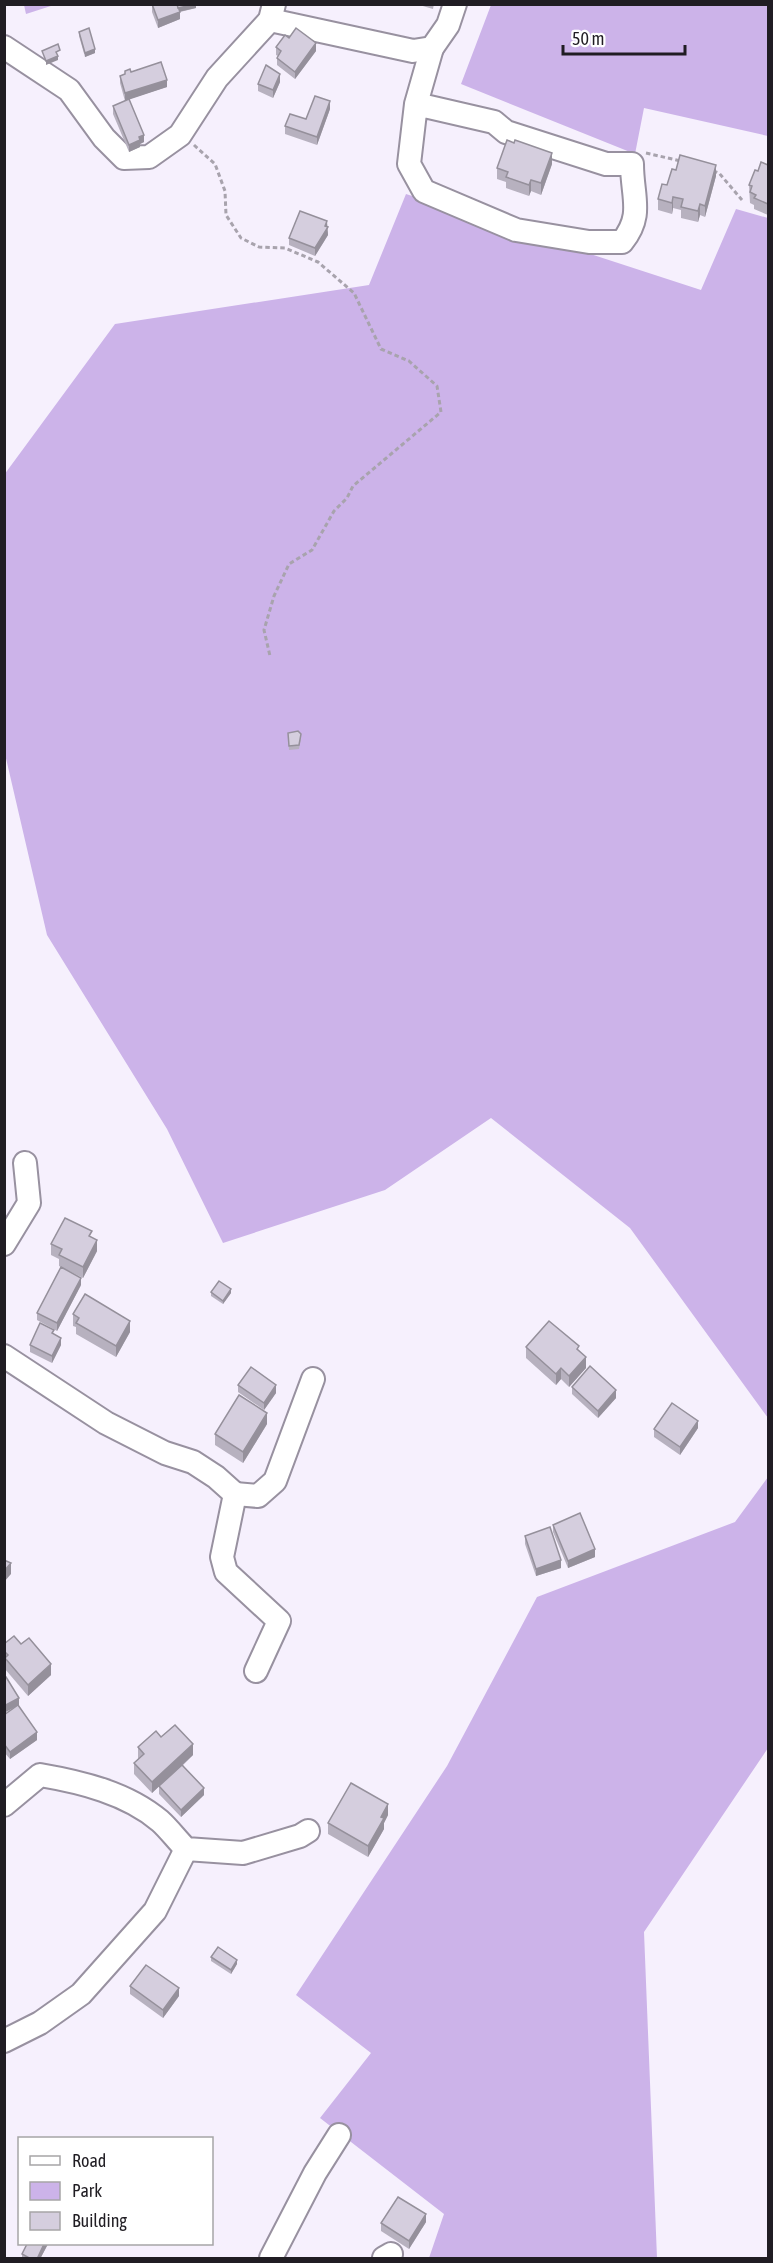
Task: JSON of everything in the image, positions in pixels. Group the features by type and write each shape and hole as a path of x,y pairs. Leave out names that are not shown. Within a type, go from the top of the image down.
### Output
{"street":[{"path":"416,104 494,122 506,132 606,164 632,164 632,190 637,215 633,228 622,242 589,242 516,230 424,191 409,164 416,104 432,48 448,25 455,4"},
{"path":"4,47 69,90 104,138 124,158 149,156 180,135 217,78 272,12 412,51 432,48"},
{"path":"4,1244 29,1203 25,1163"},
{"path":"4,1356 106,1423 165,1453 193,1462 216,1477 235,1494 258,1496 276,1481 313,1379"},
{"path":"235,1494 222,1557 226,1572 279,1621 256,1671"},
{"path":"4,1805 40,1775 72,1780 114,1794 160,1821 186,1849 243,1852 300,1836 308,1831"},
{"path":"4,2041 40,2022 81,1994 155,1911 186,1849"},
{"path":"271,2259 315,2173 339,2135"}],"path":[{"path":"180,135 215,164 225,191 226,215 241,238 260,248 285,249 318,262 354,293 381,349 409,361 437,386 441,412 353,486 347,498 334,511 312,550 290,564 274,596 264,630 270,656"},
{"path":"632,164 643,152 690,164"},
{"path":"709,170 719,173 742,200"}],"green space":[{"path":"24,4 54,5 26,14"},
{"path":"491,5 768,5 768,136 644,108 635,154 461,84"},
{"path":"406,194 701,290 736,209 768,218 768,1418 630,1228 491,1118 385,1190 223,1243 167,1129 47,935 5,754 4,475 115,324 369,285"},
{"path":"768,1477 768,1748 644,1932 657,2258 429,2258 444,2214 320,2118 371,2053 296,1995 447,1766 537,1597 735,1522"}],"building":[{"path":"152,4 177,4 180,12 158,20"},
{"path":"177,4 196,4 178,8"},
{"path":"89,28 95,49 85,53 79,32"},
{"path":"296,28 316,43 295,72 277,58 281,51 276,47 285,35 289,38"},
{"path":"58,44 60,50 56,52 58,56 46,61 42,51"},
{"path":"161,62 167,80 125,93 120,76 125,74 125,71 130,69 131,72"},
{"path":"266,65 280,74 273,90 258,84"},
{"path":"315,96 330,101 317,137 285,126 290,114 306,119"},
{"path":"129,99 144,135 139,137 140,140 129,145 113,106"},
{"path":"507,140 514,143 515,140 552,153 541,183 531,180 529,185 506,177 508,172 497,168"},
{"path":"680,155 716,165 705,206 700,204 698,211 681,207 683,199 673,197 672,203 658,199 662,184 667,185 672,169 676,170"},
{"path":"761,162 768,165 768,204 754,198 756,195 750,192 752,186 749,185"},
{"path":"300,211 327,221 325,226 328,227 315,248 289,238"},
{"path":"298,731 301,734 299,745 289,746 288,733"},
{"path":"65,1218 92,1231 89,1236 97,1240 83,1267 59,1255 62,1249 51,1244"},
{"path":"61,1267 81,1278 57,1323 37,1313"},
{"path":"219,1281 231,1289 223,1301 211,1292"},
{"path":"85,1294 130,1321 116,1346 76,1323 79,1318 73,1314"},
{"path":"549,1321 579,1346 577,1349 586,1357 569,1376 561,1368 556,1374 526,1347"},
{"path":"40,1323 54,1330 52,1333 61,1338 52,1356 30,1345"},
{"path":"590,1366 616,1390 598,1411 572,1387"},
{"path":"251,1367 276,1385 264,1403 238,1385"},
{"path":"239,1395 267,1413 243,1452 215,1434"},
{"path":"672,1403 698,1421 680,1447 654,1429"},
{"path":"580,1513 595,1549 568,1561 553,1525"},
{"path":"550,1527 561,1560 536,1569 525,1536"},
{"path":"4,1560 11,1563 4,1571"},
{"path":"14,1636 21,1644 29,1638 51,1664 28,1685 5,1658 8,1655 4,1651 4,1644"},
{"path":"6,1677 19,1698 4,1706 4,1678"},
{"path":"18,1705 37,1732 10,1752 4,1744 4,1715"},
{"path":"175,1725 193,1744 152,1782 134,1763 144,1754 138,1747 156,1731 161,1737"},
{"path":"182,1765 204,1788 181,1810 159,1786"},
{"path":"351,1783 388,1804 381,1817 384,1818 368,1846 328,1823"},
{"path":"218,1947 237,1960 231,1970 211,1957"},
{"path":"146,1965 179,1988 163,2010 130,1986"},
{"path":"398,2197 426,2214 409,2241 381,2223"},
{"path":"26,2245 44,2245 37,2259 31,2259 22,2254"}]}
